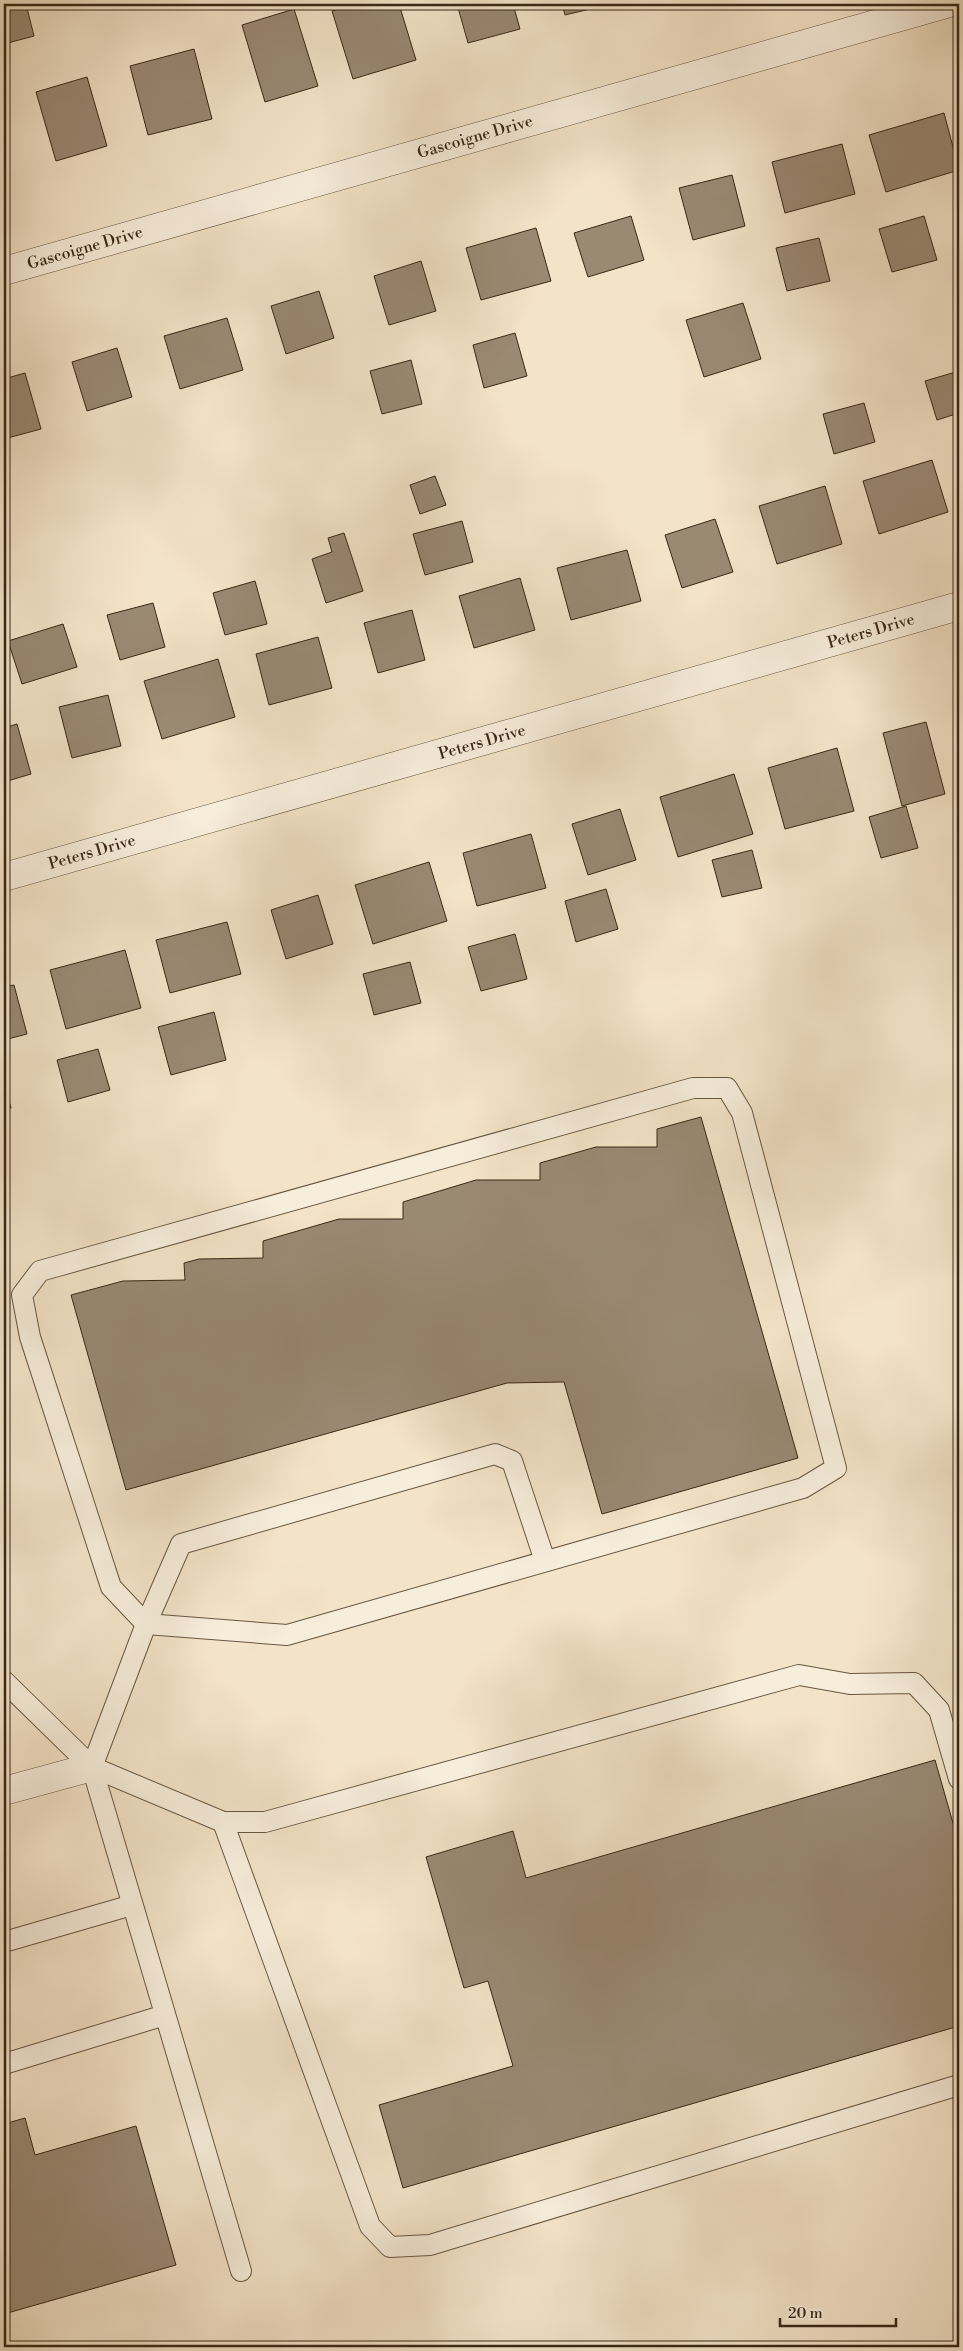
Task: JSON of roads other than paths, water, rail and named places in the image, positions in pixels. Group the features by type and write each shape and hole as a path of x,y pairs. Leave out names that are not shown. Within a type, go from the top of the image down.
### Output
{"street":[{"name":"Gascoigne Drive","path":"4,271 946,4"},
{"name":"Peters Drive","path":"4,877 959,606"},
{"path":"4,1791 92,1767"}],"lane":[{"path":"694,1088 727,1088 742,1113 836,1468 803,1488 545,1561 287,1635 146,1624 111,1586 30,1337 22,1295 40,1271 694,1088"},
{"path":"241,2271 92,1767 146,1624 181,1544 496,1454 512,1461 545,1561"},
{"path":"4,1681 92,1767 223,1822 265,1822 799,1675 850,1684 914,1683 940,1710 959,1779"},
{"path":"223,1822 370,2226 390,2247 430,2245 959,2085"},
{"path":"4,1942 132,1905"},
{"path":"4,2064 165,2016"}]}
